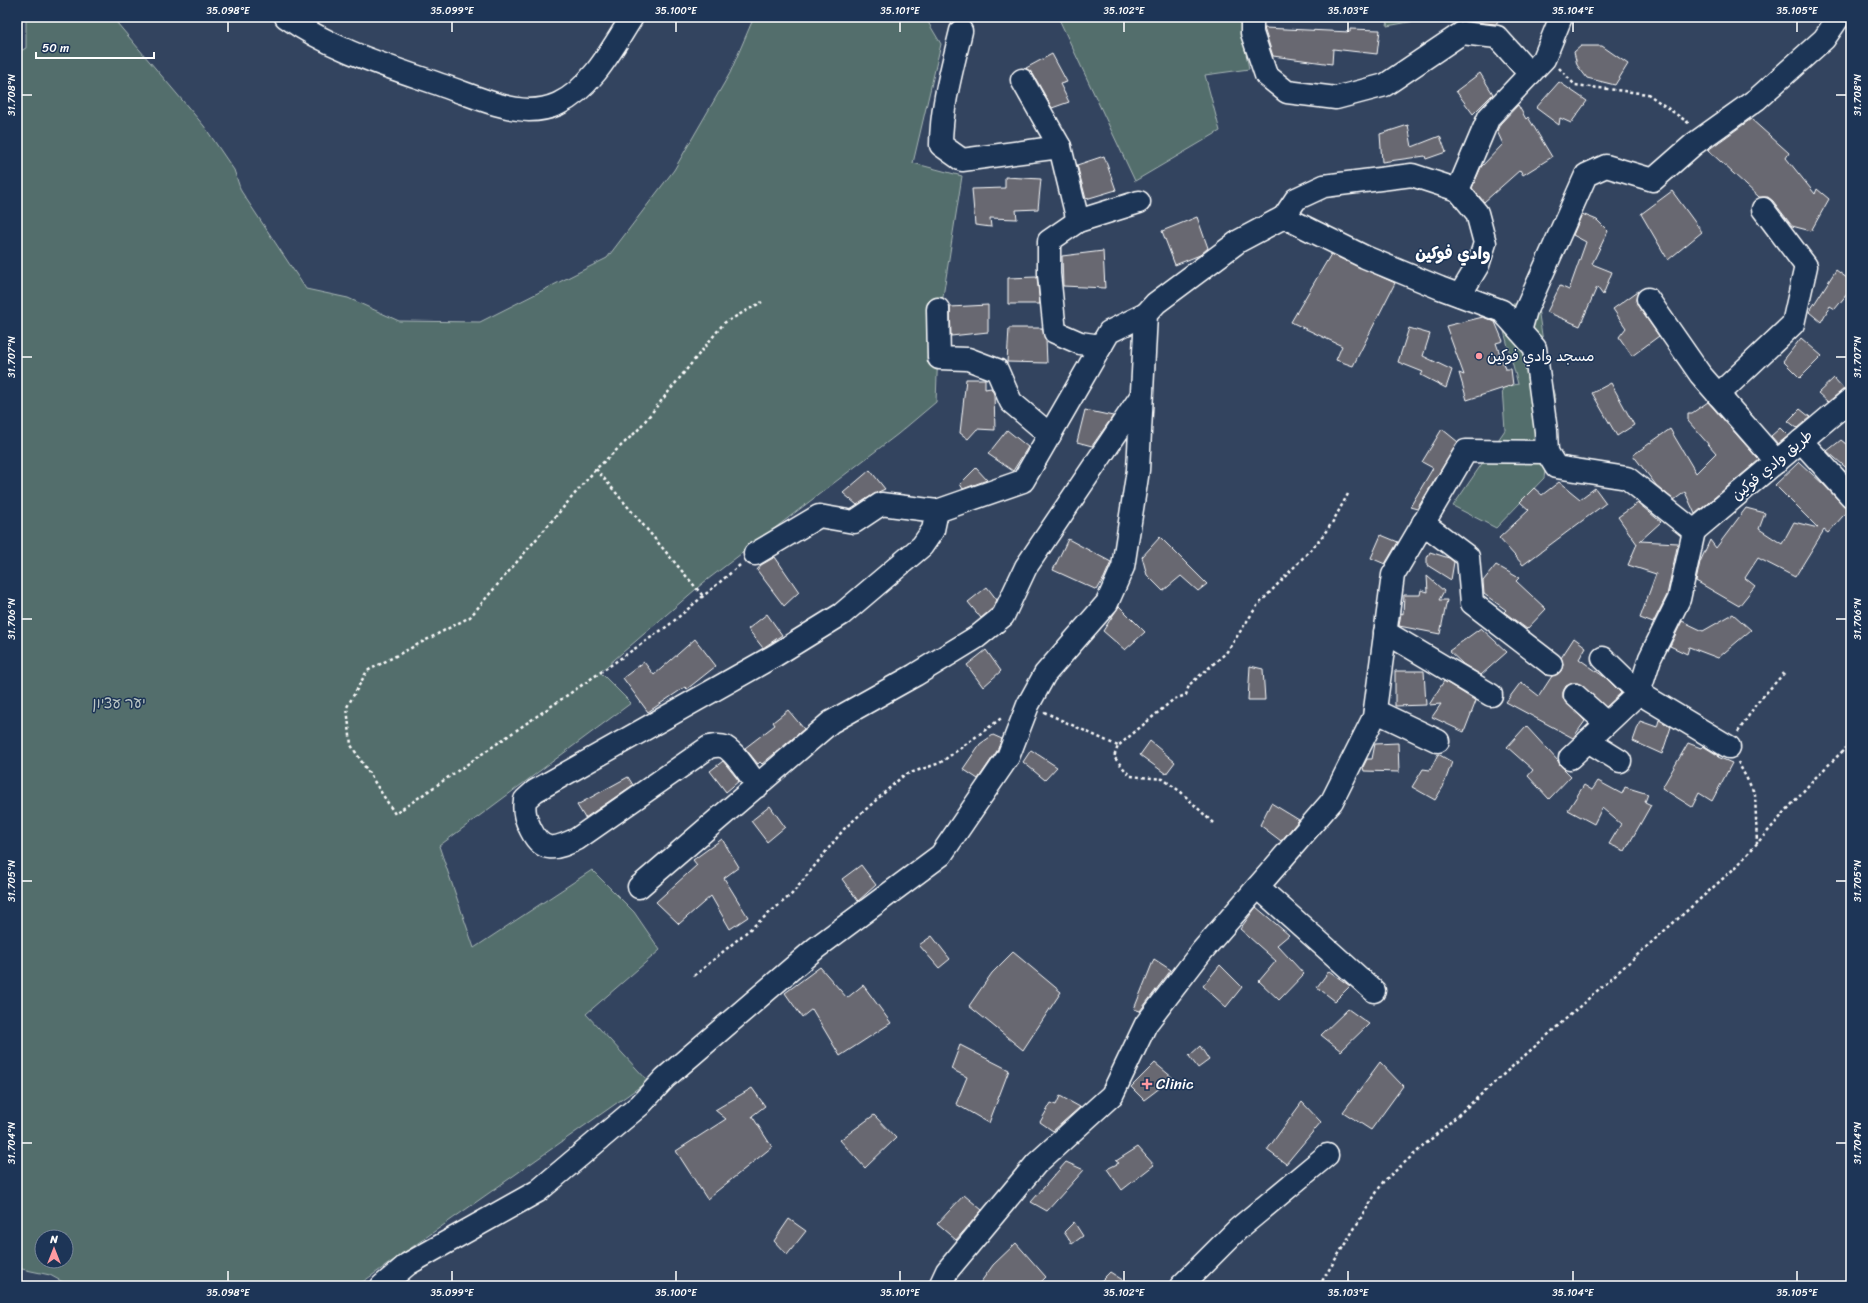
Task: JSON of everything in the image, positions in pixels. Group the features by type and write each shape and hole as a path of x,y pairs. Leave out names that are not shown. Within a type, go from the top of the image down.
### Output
{"street":[{"path":"286,17 313,35 349,53 490,102 528,110 548,108 559,104 581,88 592,76 632,17"},
{"path":"1252,17 1252,33 1266,75 1287,92 1336,98 1385,85 1462,33 1498,37 1530,74"},
{"path":"1458,190 1489,117 1546,55 1561,17"},
{"path":"1520,331 1526,310 1586,175 1606,166 1653,180 1707,135 1757,99 1824,40 1839,17"},
{"path":"961,31 944,106 941,126 941,145 962,160 1060,147"},
{"path":"1022,80 1060,147 1078,221"},
{"path":"755,554 819,516 854,522 881,504 937,511 1023,481 1109,332 1146,314 1156,303 1239,241 1284,217 1296,199 1324,186 1412,175 1458,190 1477,213 1485,243 1478,265 1460,295"},
{"path":"1100,346 1080,343 1055,332 1049,274 1049,241 1078,221 1139,202"},
{"path":"1718,395 1793,324 1806,266 1763,209"},
{"path":"1284,217 1365,257 1502,311 1535,348 1546,431 1547,452 1556,467 1626,478 1694,531 1679,599 1650,658 1639,692 1570,758"},
{"path":"1648,299 1700,374 1777,462"},
{"path":"938,309 939,358 968,359 997,370 1011,402 1050,435"},
{"path":"382,1286 408,1264 538,1191 640,1105 665,1078 816,948 941,855 1008,757 1028,705 1045,674 1107,603 1123,567 1138,470 1140,398 1146,314"},
{"path":"639,887 831,722 915,675 977,637 1004,616 1026,567 1140,398"},
{"name":"طريق وادي فوکين","path":"1694,531 1851,399"},
{"path":"1801,441 1851,496"},
{"path":"940,1286 947,1271 1036,1164 1112,1095 1146,1024 1202,950 1332,801 1374,717 1393,575 1466,451 1547,452"},
{"path":"758,786 732,754 724,747 718,746 709,747 577,839 562,847 551,848 543,846 537,841 526,820 524,808 525,800 535,791 774,656 842,614 922,546 933,530 937,511"},
{"path":"1423,523 1468,557 1472,603 1551,664"},
{"path":"1385,632 1491,695"},
{"path":"1603,658 1639,692 1729,746"},
{"path":"1575,695 1606,724"},
{"path":"1375,711 1438,741"},
{"path":"1588,741 1620,761"},
{"path":"1258,886 1374,991"},
{"path":"1181,1286 1238,1229 1327,1155"}],"path":[{"path":"1546,55 1575,85 1648,94 1707,135"},
{"path":"755,554 669,625 395,814 351,745 348,707 367,670 470,617 596,469 637,431 724,323 762,302"},
{"path":"596,469 703,596"},
{"path":"1214,823 1181,792 1163,779 1130,776 1114,757 1118,746 1174,699 1186,695 1189,685 1226,653 1256,606 1318,542 1332,523 1348,494"},
{"path":"1757,844 1755,794 1729,746 1757,703 1786,670"},
{"path":"694,976 792,894 844,829 904,775 940,763 997,720 1028,705 1118,746"},
{"path":"1319,1286 1383,1182 1737,866 1815,778 1851,743"}],"green space":[{"name":"יער עציון","path":"26,17 112,17 204,126 234,170 241,191 306,289 348,298 399,321 480,322 607,258 674,170 730,73 754,17 925,17 941,44 913,163 962,176 939,322 936,402 898,434 703,583 600,672 631,703 439,846 474,948 592,870 634,912 660,950 586,1014 648,1081 357,1286 70,1286 50,1275 17,1268 17,53 26,48"},
{"path":"1058,17 1239,17 1249,69 1205,75 1220,131 1135,181"},
{"path":"1388,17 1437,17 1387,26"},
{"path":"1496,301 1538,308 1547,369 1555,397 1544,478 1496,528 1453,506 1505,430 1502,388 1518,384"}],"building":[{"path":"1458,17 1500,17 1496,24 1464,21"},
{"path":"1264,28 1350,32 1350,29 1380,30 1377,54 1333,49 1332,64 1273,56"},
{"path":"1581,46 1602,46 1628,64 1615,85 1587,78 1577,65 1574,52"},
{"path":"1052,54 1067,82 1060,84 1069,102 1052,108 1033,74 1026,68"},
{"path":"1480,73 1493,94 1473,114 1456,91"},
{"path":"1559,82 1587,101 1571,123 1560,118 1559,125 1536,108"},
{"path":"1518,105 1526,119 1528,117 1552,157 1523,175 1520,170 1484,202 1472,188 1481,167 1503,144 1497,131 1500,124"},
{"path":"1751,119 1789,153 1786,158 1815,194 1817,189 1829,199 1811,231 1792,226 1773,201 1768,197 1759,197 1708,150"},
{"path":"1408,125 1412,147 1440,136 1446,152 1426,159 1425,156 1382,162 1380,134"},
{"path":"1104,156 1116,190 1086,199 1077,165"},
{"path":"1005,177 1041,179 1038,209 1016,210 1017,219 990,218 991,227 975,225 972,189 1005,188"},
{"path":"1672,191 1702,232 1668,260 1641,214"},
{"path":"1582,214 1597,220 1608,231 1592,264 1612,272 1603,295 1597,287 1580,326 1547,312 1560,286 1569,290 1586,242 1573,235"},
{"path":"1197,217 1208,248 1200,255 1175,265 1162,231"},
{"path":"1103,251 1105,288 1063,286 1062,256"},
{"path":"1331,254 1395,283 1353,366 1336,360 1342,346 1291,322"},
{"path":"1836,270 1851,281 1851,289 1835,309 1830,306 1821,322 1809,312"},
{"path":"1037,277 1040,304 1008,304 1008,278"},
{"path":"1638,291 1636,300 1638,306 1659,336 1632,356 1619,337 1626,328 1613,309"},
{"path":"988,305 988,332 951,336 950,307"},
{"name":"مسجد وادي فوكين","path":"1483,317 1495,322 1503,341 1496,343 1505,369 1511,369 1513,385 1467,400 1459,373 1464,375 1446,326"},
{"path":"1009,328 1042,328 1046,340 1047,363 1007,362"},
{"path":"1409,328 1430,334 1423,356 1452,370 1446,388 1421,375 1423,372 1398,362"},
{"path":"1801,338 1822,356 1800,378 1783,361"},
{"path":"1834,378 1844,389 1828,402 1818,393"},
{"path":"966,379 985,379 985,389 991,388 994,394 995,430 977,429 968,439 960,433"},
{"path":"1611,383 1634,425 1617,436 1592,393"},
{"path":"1708,402 1759,460 1695,514 1685,492 1674,500 1656,485 1633,455 1670,429 1696,473 1716,453 1688,421 1688,413 1692,413"},
{"path":"1800,409 1810,417 1797,428 1788,421"},
{"path":"1085,410 1113,416 1092,446 1077,442"},
{"path":"1780,428 1788,436 1778,444 1771,436"},
{"path":"1442,429 1458,442 1417,509 1410,507 1433,468 1422,462"},
{"path":"1007,430 1028,447 1013,471 988,454"},
{"path":"1841,440 1851,448 1851,472 1827,451"},
{"path":"1799,462 1842,504 1850,508 1828,533 1824,530 1795,577 1758,558 1745,578 1755,586 1739,606 1696,581 1700,562 1710,540 1716,548 1746,508 1765,513 1759,529 1782,544 1794,522 1818,528 1775,485"},
{"path":"976,468 987,480 963,489 960,484"},
{"path":"870,470 885,489 857,505 843,493"},
{"path":"1559,482 1580,499 1595,488 1606,503 1523,565 1499,538 1529,510 1520,502 1534,488 1542,495"},
{"path":"1638,503 1661,522 1640,541 1678,543 1667,595 1653,623 1640,618 1656,574 1628,565 1637,544 1618,517"},
{"path":"1381,535 1398,542 1385,564 1371,558"},
{"path":"1160,537 1207,584 1198,591 1181,576 1163,591 1147,575 1142,557"},
{"path":"1068,539 1111,562 1097,590 1053,570"},
{"path":"1430,552 1449,558 1454,562 1451,580 1427,565 1427,558"},
{"path":"775,557 799,592 784,606 757,570 761,565"},
{"path":"1496,565 1519,578 1516,581 1546,609 1527,629 1504,612 1506,610 1484,594 1483,581"},
{"path":"1427,576 1444,591 1439,600 1447,600 1440,634 1399,626 1401,613 1403,614 1404,595 1420,595 1421,590 1428,592"},
{"path":"987,587 997,600 993,608 981,618 968,602"},
{"path":"1119,606 1145,632 1125,650 1103,631"},
{"path":"767,614 782,635 763,648 748,629"},
{"path":"1733,614 1751,630 1718,658 1689,647 1687,654 1670,646 1682,621 1703,631"},
{"path":"1481,628 1507,652 1481,675 1463,664 1449,651"},
{"path":"1574,638 1586,647 1579,659 1606,678 1621,693 1606,707 1578,683 1572,683 1566,686 1563,692 1563,699 1585,721 1573,738 1506,702 1521,682 1539,696 1552,676 1561,671 1563,665 1561,658"},
{"path":"695,639 716,666 687,689 685,687 648,712 623,678 644,662 654,675"},
{"path":"986,650 1001,671 983,687 967,665"},
{"path":"1250,666 1263,669 1265,700 1248,700"},
{"path":"1395,671 1424,671 1426,705 1395,706"},
{"path":"1444,681 1476,701 1464,732 1432,717 1441,704 1429,705"},
{"path":"788,710 804,729 762,764 760,762 758,764 745,748 775,725 773,722"},
{"path":"1659,720 1671,727 1662,754 1633,741 1640,721 1657,727"},
{"path":"1526,726 1571,776 1549,799 1528,776 1533,770 1507,747"},
{"path":"993,735 1002,739 997,751 978,779 963,769 980,744"},
{"path":"1150,741 1175,762 1166,774 1140,755"},
{"path":"1398,743 1399,772 1364,771 1363,767 1367,759 1372,759 1375,744"},
{"path":"1688,743 1701,748 1703,746 1719,756 1718,757 1732,763 1712,801 1699,793 1692,807 1662,788"},
{"path":"1031,750 1057,767 1045,780 1023,762"},
{"path":"1438,754 1452,762 1443,787 1435,800 1412,787 1423,769 1430,770"},
{"path":"723,761 739,781 726,792 710,771"},
{"path":"628,777 633,785 585,818 577,805"},
{"path":"1598,781 1622,794 1625,787 1648,794 1645,802 1651,805 1625,851 1609,844 1621,824 1602,808 1594,824 1568,810 1584,785 1592,790"},
{"path":"1271,803 1299,820 1281,841 1260,825"},
{"path":"770,806 785,827 767,842 751,821"},
{"path":"722,839 739,867 724,878 748,917 730,929 711,896 679,924 656,902 697,865 693,860"},
{"path":"861,865 876,885 858,901 842,879"},
{"path":"1256,907 1289,935 1277,945 1304,974 1279,1000 1259,981 1276,961 1240,929"},
{"path":"932,936 950,959 939,968 919,945"},
{"path":"1013,952 1061,992 1023,1050 969,1006 992,973"},
{"path":"1154,959 1171,970 1140,1011 1134,1009"},
{"path":"1220,965 1242,987 1226,1007 1203,986"},
{"path":"820,967 847,998 863,985 891,1023 840,1056 812,1009 802,1017 785,993"},
{"path":"1329,971 1350,986 1335,1001 1317,987"},
{"path":"1348,1009 1369,1024 1341,1051 1321,1035"},
{"path":"960,1045 1009,1070 989,1123 956,1104 967,1077 951,1069"},
{"path":"1200,1046 1209,1060 1198,1068 1189,1056"},
{"path":"1380,1062 1403,1086 1371,1130 1343,1112"},
{"path":"1155,1063 1173,1078 1144,1100 1131,1087"},
{"path":"752,1088 765,1106 752,1116 772,1147 707,1199 676,1151 726,1119 715,1110"},
{"path":"1060,1096 1080,1107 1053,1131 1040,1122 1051,1103 1056,1105"},
{"path":"1302,1102 1321,1122 1286,1164 1267,1150"},
{"path":"874,1115 896,1138 865,1168 840,1140"},
{"path":"1138,1147 1154,1165 1122,1190 1107,1169 1119,1163 1116,1161"},
{"path":"1066,1162 1084,1170 1047,1211 1031,1202"},
{"path":"964,1195 982,1210 956,1240 937,1224"},
{"path":"789,1219 806,1231 787,1255 774,1241"},
{"path":"1074,1222 1083,1236 1072,1244 1064,1232"},
{"path":"1016,1243 1046,1277 1037,1286 978,1286 993,1265"},
{"path":"1110,1272 1132,1286 1096,1286"}],"place":[{"name":"مسجد وادي فوكين","path":"1479,356"},
{"name":"Clinic","path":"1147,1084"}],"district":[{"name":"وادي فوكين","path":"1453,253"}]}
